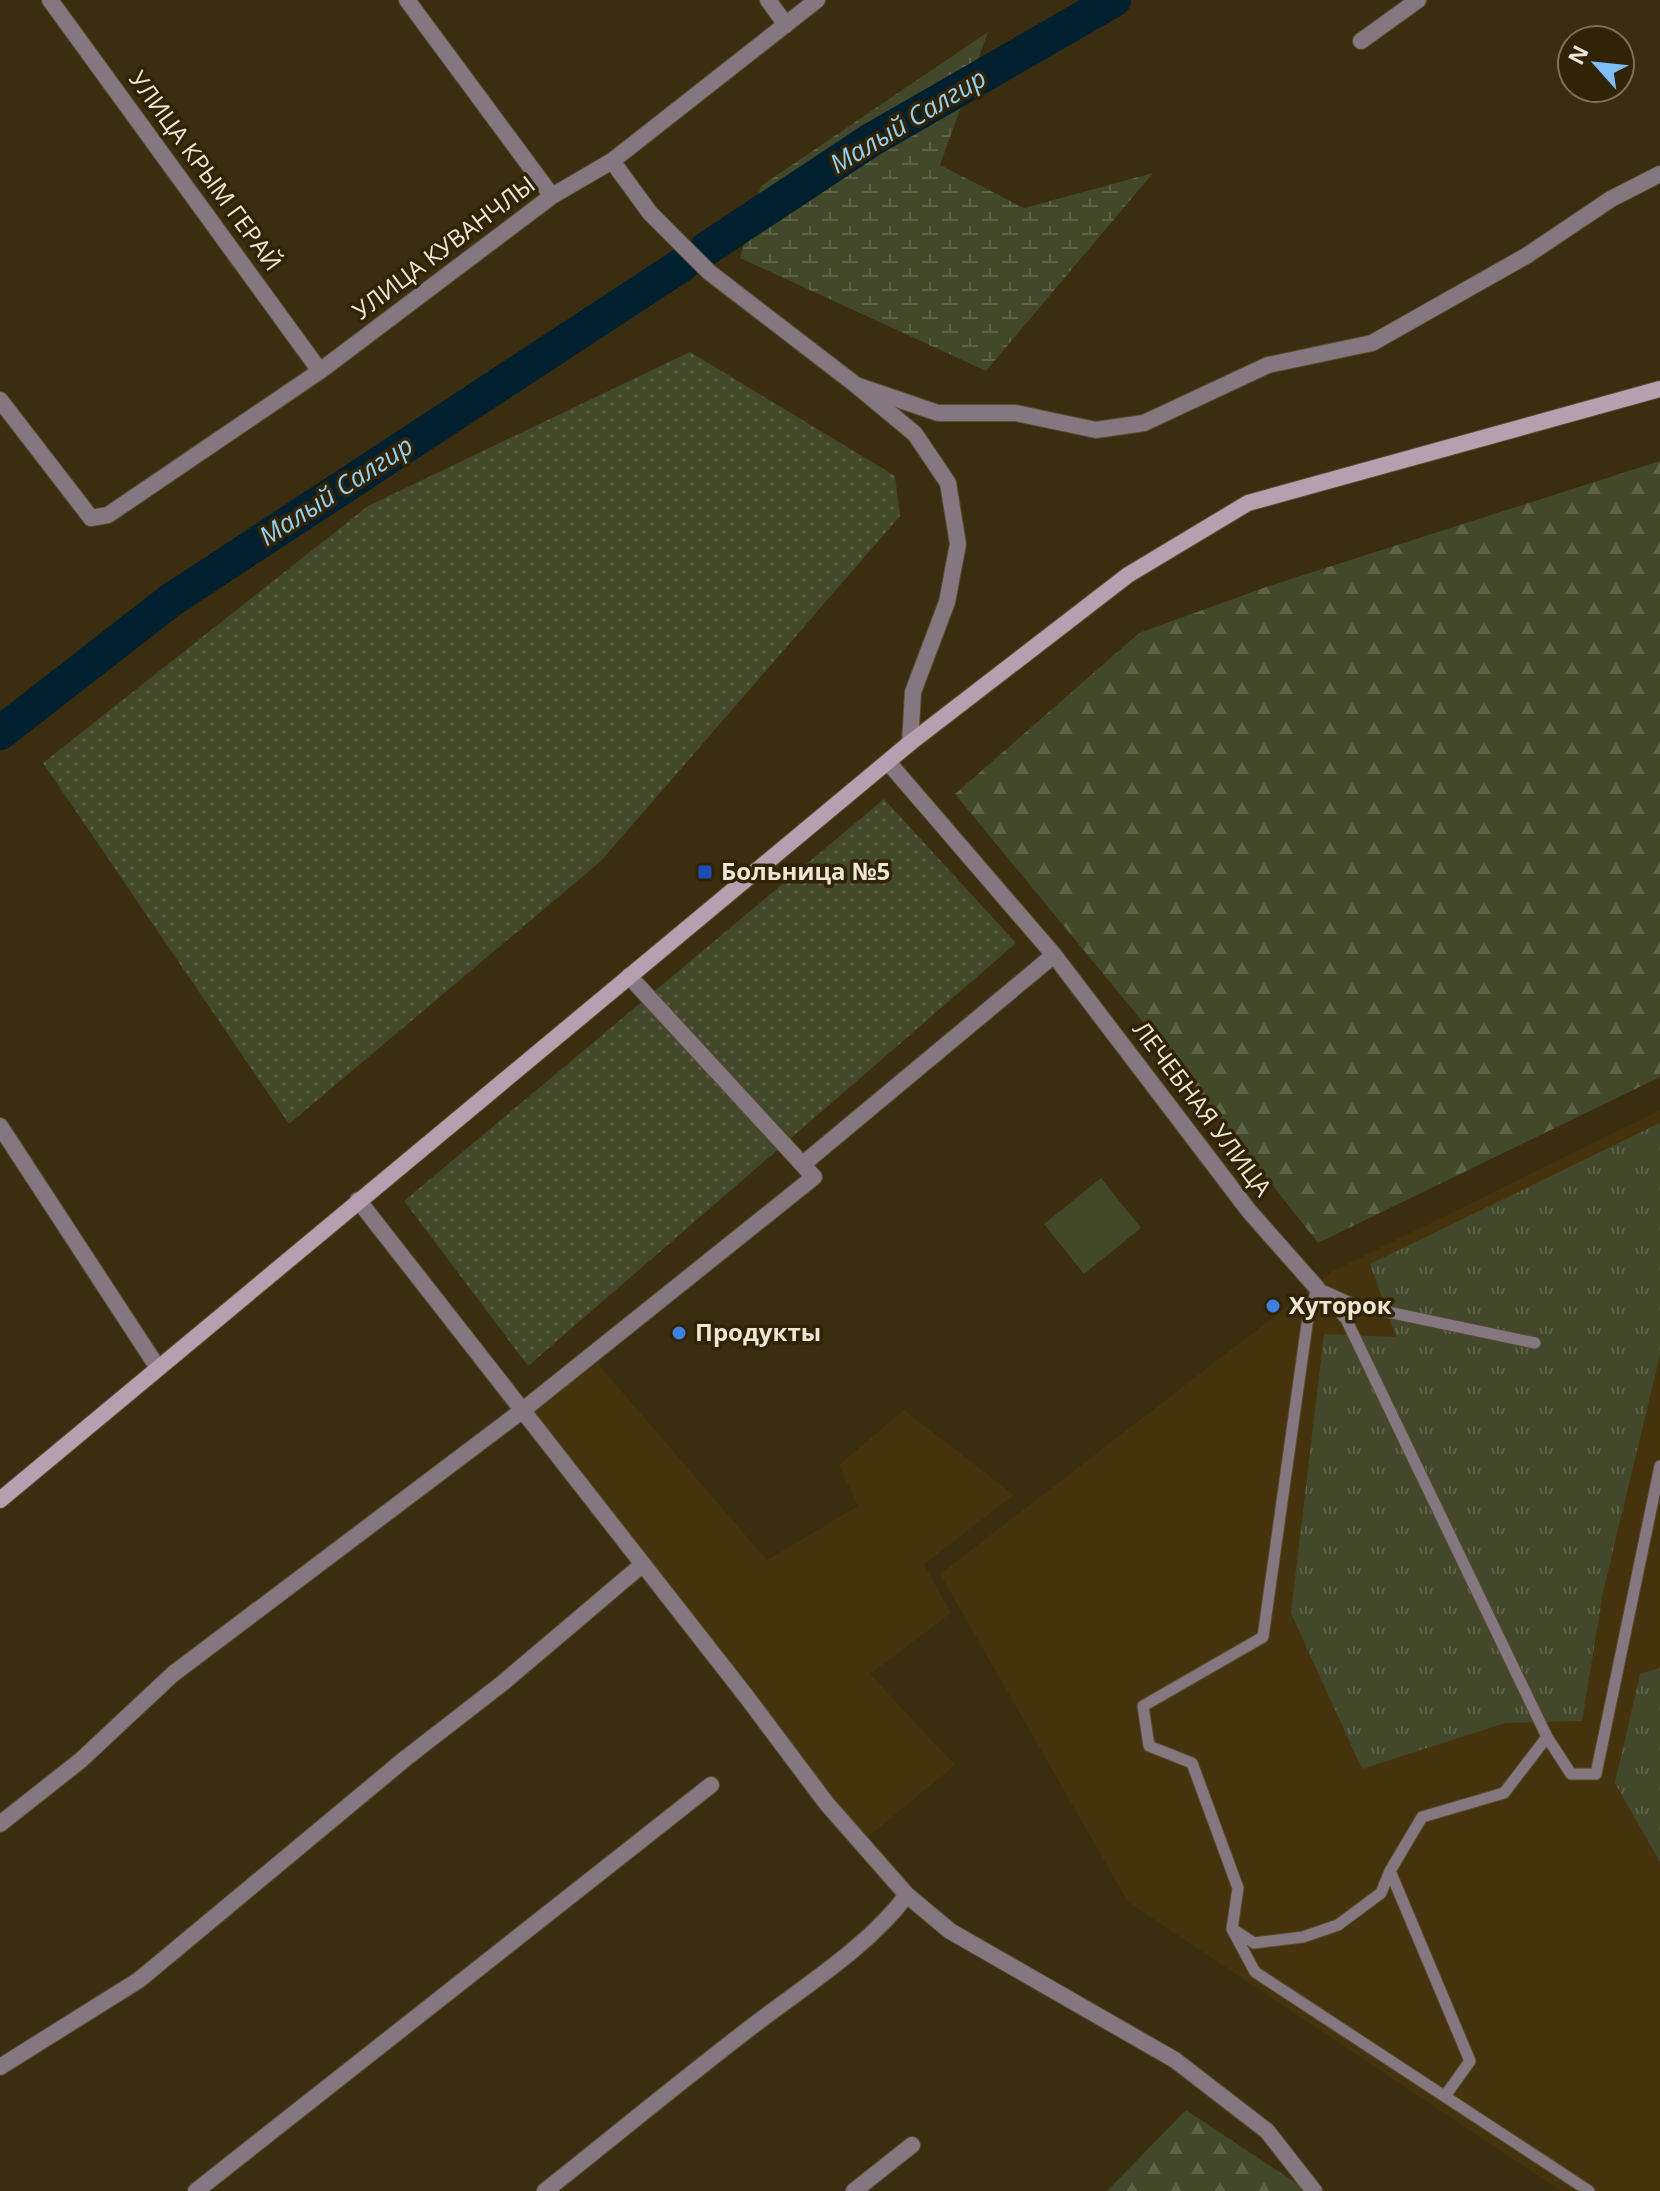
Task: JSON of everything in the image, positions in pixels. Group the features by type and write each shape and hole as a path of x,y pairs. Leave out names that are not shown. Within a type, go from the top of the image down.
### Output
{"main road":[{"path":"0,1500 910,743 1128,575 1248,503 1660,389"}],"street":[{"name":"УЛИЦА КРЫМ ГЕРАЙ","path":"50,0 320,371"},
{"path":"407,0 552,196"},
{"path":"768,0 786,25"},
{"name":"УЛИЦА КУВАНЧЛЫ","path":"0,400 91,518 108,515 320,371 552,196 612,161 817,0"},
{"path":"1361,41 1418,0"},
{"path":"612,161 650,213 709,272 915,434 948,483 958,544 947,602 913,692 910,743"},
{"path":"856,385 938,413 1016,413 1096,430 1144,423 1268,365 1372,343 1526,256 1611,199 1660,174"},
{"name":"ЛЕЧЕБНАЯ УЛИЦА","path":"888,762 1054,955 1249,1211 1317,1288"},
{"path":"0,1824 81,1760 173,1674 523,1410 808,1170 1054,955"},
{"path":"629,976 808,1170"},
{"path":"0,1126 158,1368"},
{"path":"358,1200 827,1804 907,1895 950,1931 1175,2060 1267,2131 1314,2191"},
{"path":"0,2067 139,1980 406,1758 504,1682 643,1564"},
{"path":"196,2191 711,1785"},
{"path":"545,2191 860,1944 893,1914 907,1895"},
{"path":"854,2191 912,2145"}],"lane":[{"path":"1317,1288 1355,1305 1535,1343"},
{"path":"1317,1288 1346,1319 1547,1737 1571,1774 1596,1774 1660,1466"},
{"path":"1317,1288 1307,1324 1263,1637 1143,1706 1149,1746 1192,1763 1238,1888 1232,1929 1255,1972 1589,2191"},
{"path":"1232,1929 1254,1943 1303,1937 1338,1925 1381,1893 1390,1871 1422,1817 1504,1793 1547,1737"},
{"path":"1390,1871 1470,2061 1445,2096"}],"shaded area":[{"path":"1660,1110 1660,2191 1561,2191 1128,1902 940,1574 1333,1271"},
{"path":"597,1363 767,1560 858,1506 839,1465 904,1410 1014,1495 924,1564 951,1613 870,1674 955,1765 862,1842 534,1412"}],"green space":[{"path":"988,32 940,165 1024,208 1153,173 986,371 740,258 761,186"},
{"path":"690,352 895,476 900,516 601,861 289,1124 43,763 368,506"},
{"path":"1660,461 1660,1077 1318,1243 1170,1055 955,794 1139,633 1269,586"},
{"path":"884,799 1016,943 528,1366 404,1201"},
{"path":"1660,1123 1660,1355 1603,1592 1582,1721 1505,1723 1362,1769 1291,1613 1324,1334 1396,1337 1370,1264"},
{"path":"1101,1178 1141,1228 1084,1274 1044,1224"},
{"path":"1660,1668 1660,1862 1615,1783 1640,1674"},
{"path":"1186,2110 1308,2191 1107,2191"}],"waterway":[{"name":"Малый Салгир","path":"706,249 871,140 1114,0"},
{"name":"Малый Салгир","path":"0,733 171,600 683,264"}],"place":[{"name":"Больница №5","path":"705,872"},
{"name":"Хуторок","path":"1273,1306"},
{"name":"Продукты","path":"679,1333"}]}
